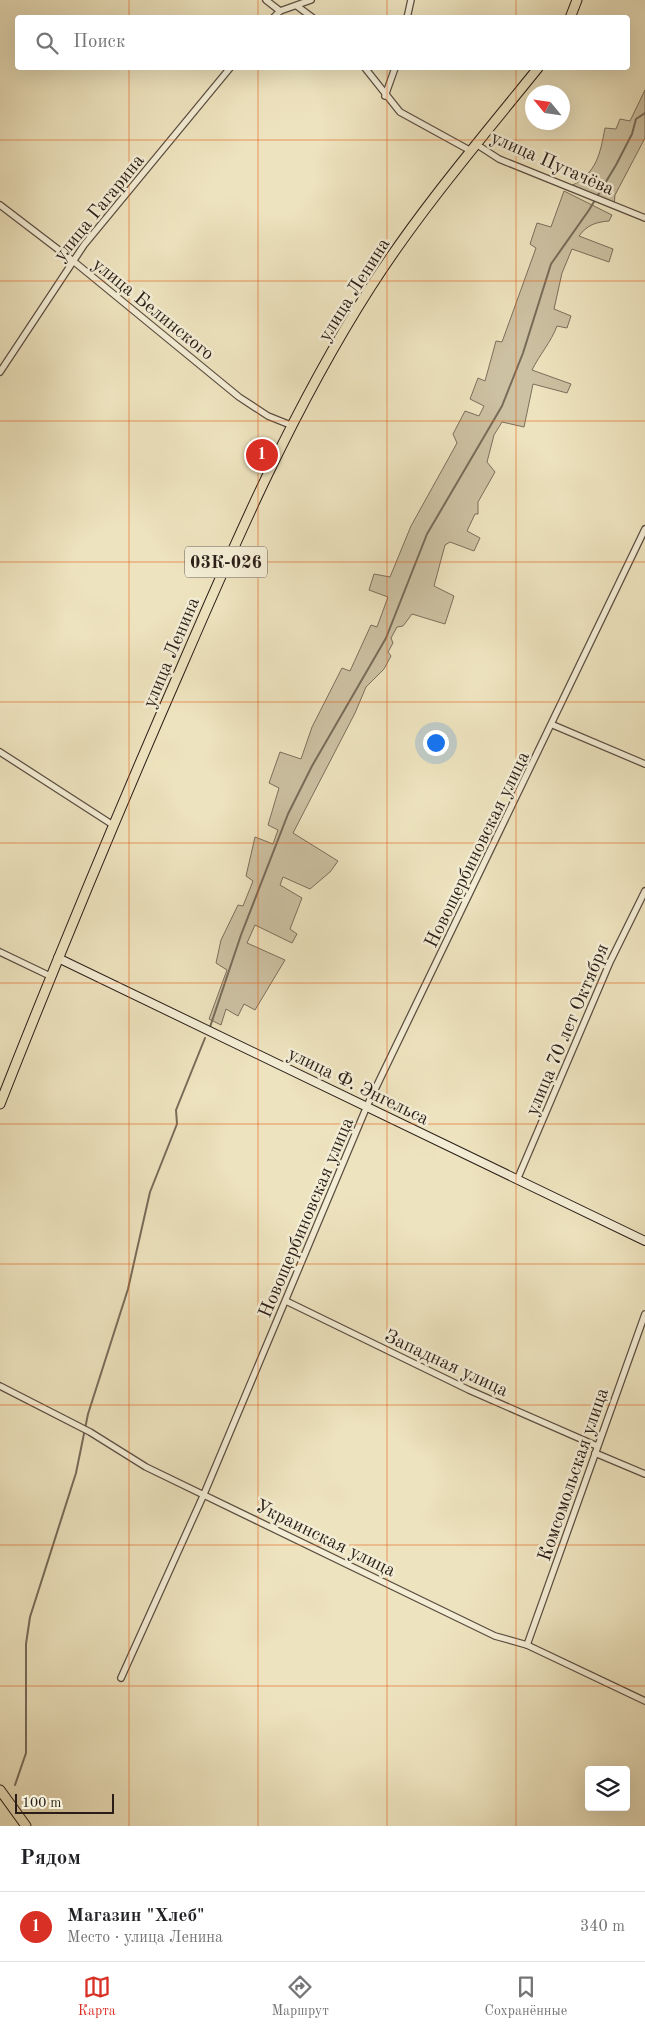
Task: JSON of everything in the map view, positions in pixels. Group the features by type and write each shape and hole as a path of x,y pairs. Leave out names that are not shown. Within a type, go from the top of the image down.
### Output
{"main road":[{"path":"571,15 577,0"},
{"name":"улица Ленина","path":"0,1104 50,976 113,825 241,528 293,426 369,289 404,237 536,70"},
{"name":"улица Ф. Энгельса","path":"58,958 645,1241"},
{"path":"0,1790 26,1826"}],"street":[{"path":"266,0 280,11"},
{"path":"276,15 280,11 311,0"},
{"path":"408,15 411,0"},
{"path":"296,6 309,15"},
{"name":"улица Гагарина","path":"0,372 72,260 228,70"},
{"name":"улица Пугачёва","path":"366,70 385,96 400,112 499,159 645,218"},
{"path":"385,96 394,70"},
{"name":"улица Белинского","path":"0,205 72,260 239,396 268,416 293,426"},
{"name":"Новощербиновская улица","path":"121,1678 204,1494 367,1106 645,529"},
{"path":"552,725 645,764"},
{"path":"0,752 113,825"},
{"name":"улица 70 лет Октября","path":"518,1180 610,962 645,891"},
{"path":"0,952 50,976"},
{"name":"Западная улица","path":"286,1301 645,1474"},
{"name":"Комсомольская улица","path":"527,1645 645,1314"},
{"name":"Украинская улица","path":"0,1386 90,1432 146,1467 495,1636 527,1645 645,1701"}],"shaded area":[{"path":"645,90 645,138 615,195 614,206 571,186 580,181 592,169 599,154 605,128 616,129 620,119 630,121"},
{"path":"564,191 612,215 609,221 592,225 579,236 613,249 609,262 572,249 562,273 554,309 571,316 567,328 557,326 532,370 571,384 567,393 533,384 524,427 502,422 494,435 487,462 495,472 478,502 478,514 475,514 467,531 480,538 474,551 450,542 445,545 434,586 454,596 445,624 412,614 403,626 397,627 391,638 393,643 388,652 391,656 384,669 366,687 355,713 293,833 338,861 330,872 310,889 283,877 280,885 302,898 290,929 297,934 292,943 255,925 247,943 285,960 255,1010 244,1004 238,1016 226,1009 221,1025 209,1019 227,970 216,963 221,940 238,905 243,906 253,881 246,876 255,837 273,844 278,830 268,825 279,788 269,783 280,752 301,759 312,727 342,668 350,671 371,625 377,627 388,597 369,590 374,574 390,577 411,526 457,443 453,434 465,411 479,416 484,406 470,399 478,378 485,381 496,341 502,342 536,248 530,244 537,223 551,227"}],"waterway":[{"path":"210,1027 241,935 288,814 312,766 386,638 427,534 502,406 523,353 551,264 589,210 616,165 632,134 636,119 645,113"},
{"path":"15,1785 26,1753 26,1644 30,1617 76,1473 88,1414 128,1289 150,1192 177,1124 176,1110 205,1038"}],"place":[{"name":"Магазин \"Хлеб\"","path":"262,455"}]}
